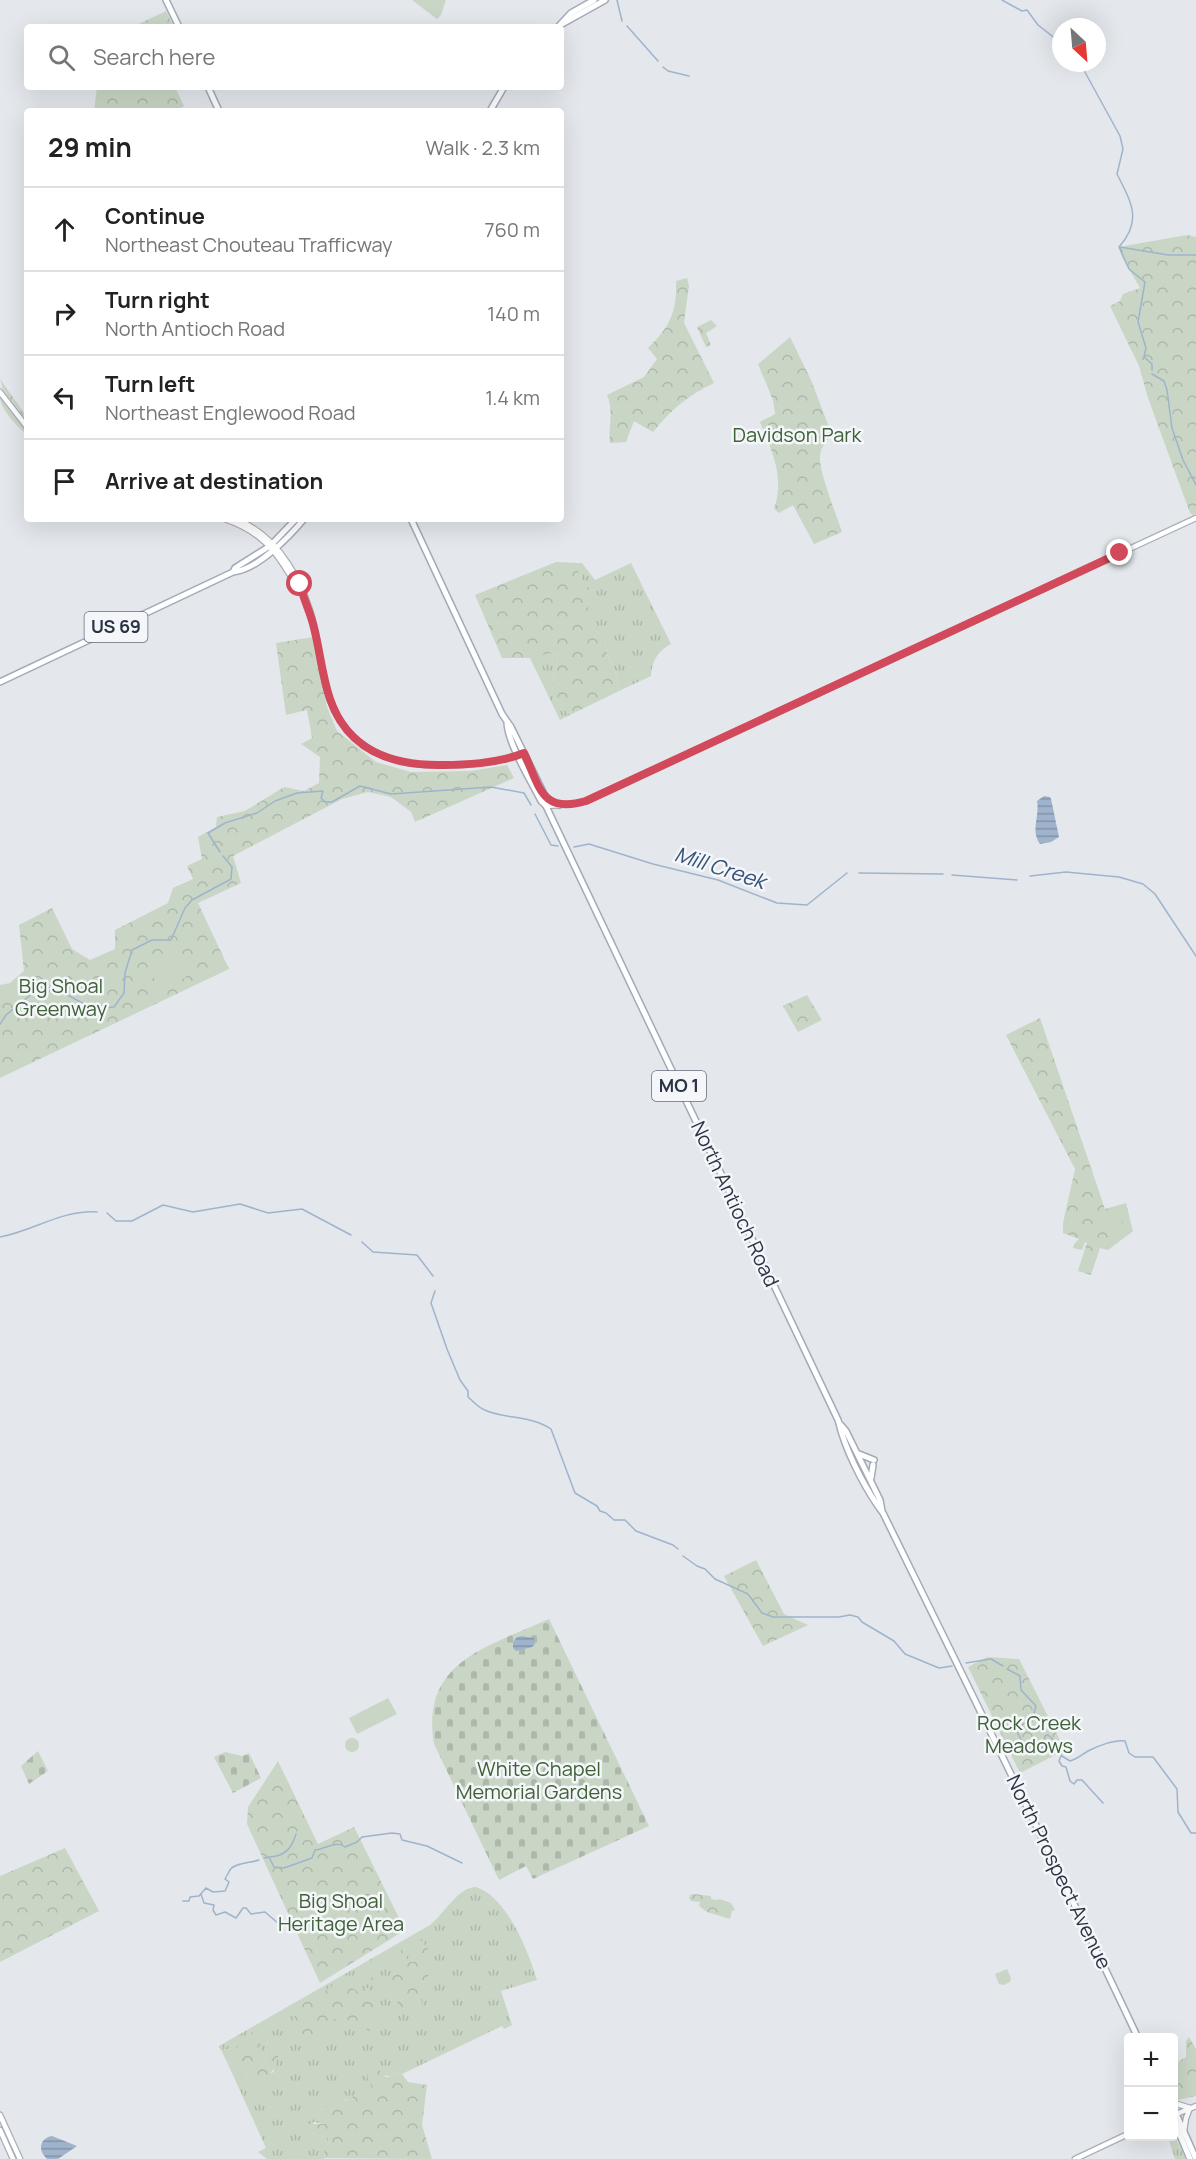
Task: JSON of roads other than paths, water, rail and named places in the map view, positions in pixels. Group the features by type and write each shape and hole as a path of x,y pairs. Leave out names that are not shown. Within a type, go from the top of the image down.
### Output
{"main road":[{"path":"166,0 178,24"},
{"path":"562,24 572,14 594,0"},
{"path":"563,24 605,0"},
{"path":"209,90 218,108"},
{"path":"492,108 502,90"},
{"path":"0,392 24,423"},
{"path":"546,806 586,801 1196,518"},
{"path":"232,522 251,530 273,547"},
{"path":"242,522 258,530 273,547 302,591 314,627 330,700 344,726 359,742 381,756 412,765 464,764 521,754"},
{"name":"US 69","path":"273,547 294,522"},
{"name":"US 69","path":"0,682 248,567 301,522"},
{"name":"North Antioch Road","path":"412,522 507,722 512,727 541,801 546,806"},
{"name":"North Antioch Road","path":"521,754 544,794 546,806 840,1424"},
{"path":"544,794 559,805"},
{"name":"MO 1","path":"840,1424 855,1449 860,1466"},
{"name":"MO 1","path":"840,1424 842,1434 860,1466"},
{"path":"855,1449 863,1457 873,1462 870,1472 871,1482"},
{"name":"North Prospect Avenue","path":"860,1466 880,1500 883,1513"},
{"name":"North Prospect Avenue","path":"860,1466 874,1501 883,1513 1074,1900 1136,2033"},
{"path":"1178,2104 1193,2107"},
{"path":"1178,2112 1193,2107"},
{"path":"1193,2107 1178,2130 1193,2156"},
{"path":"0,2115 20,2159"},
{"path":"0,2130 13,2159"},
{"path":"1075,2159 1124,2136"}],"water":[{"path":"1044,796 1051,799 1059,837 1051,842 1040,844 1035,828 1037,801"},
{"path":"517,1637 534,1638 535,1644 516,1651 513,1648 513,1642"},
{"path":"52,2136 77,2146 58,2159 47,2159 42,2152 41,2145 45,2139"}],"waterway":[{"path":"617,0 622,21"},
{"path":"1002,0 1022,11 1027,10 1038,25 1052,36"},
{"path":"627,26 658,61"},
{"path":"663,67 668,71 689,76"},
{"path":"1085,72 1120,136 1123,149 1117,174 1127,193 1133,219 1131,228 1119,247 1129,269 1145,282 1138,322 1146,348 1144,357 1152,364 1152,370"},
{"path":"1120,247 1168,255 1196,255"},
{"path":"1152,374 1164,381 1172,428 1183,460 1196,485"},
{"name":"Mill Creek","path":"220,852 208,833 225,823 257,813 275,801 297,793 323,791 321,798 325,802 332,802 360,786 391,794 491,787 524,793 531,805"},
{"name":"Mill Creek","path":"535,814 551,845 558,846"},
{"name":"Mill Creek","path":"574,847 589,844 653,864 718,880 777,903 807,905 847,873"},
{"name":"Mill Creek","path":"0,1024 6,1015 40,987 55,988 93,1009 114,1007 124,993 125,973 132,950 152,940 171,940 185,908 192,900 231,879 232,867 223,856"},
{"name":"Mill Creek","path":"1030,876 1066,872 1119,877 1143,884 1155,894 1196,956"},
{"name":"Mill Creek","path":"859,873 943,874"},
{"name":"Mill Creek","path":"952,875 1017,880"},
{"path":"107,1213 116,1221 132,1221 163,1205 193,1212 240,1204 268,1213 302,1209 351,1235"},
{"path":"0,1237 59,1217 97,1212"},
{"path":"362,1242 373,1252 417,1255 433,1276"},
{"path":"435,1291 431,1303 460,1380 468,1391 468,1397 487,1411 536,1422 551,1429 575,1493 597,1506 600,1511 614,1520 625,1520 636,1531 678,1549"},
{"path":"683,1556 705,1569 715,1579 748,1594 762,1613 773,1617 850,1615 858,1617 862,1622 894,1641 905,1654 939,1668 952,1666"},
{"path":"966,1663 991,1659 1003,1666"},
{"path":"1007,1669 1020,1676 1021,1690 1036,1706 1032,1721 1026,1722 1016,1730 1022,1741 1040,1749 1043,1747 1045,1736 1048,1735 1059,1745 1062,1756 1070,1761 1101,1745 1125,1741 1129,1753 1135,1757 1153,1757 1177,1789 1178,1812 1191,1833 1196,1833"},
{"path":"1061,1756 1059,1761 1062,1766 1066,1767 1070,1781 1074,1784 1077,1780 1082,1780 1103,1803"},
{"path":"264,1858 269,1857 274,1867 284,1868 312,1858 315,1850 338,1844 345,1847 362,1837 392,1833 400,1834 402,1840 427,1846 462,1863"},
{"path":"270,1857 280,1855 287,1850 296,1834"},
{"path":"183,1901 199,1896 206,1888 213,1892 225,1891 229,1882 225,1879 232,1868 259,1860"},
{"path":"201,1894 204,1903 214,1905 213,1910 216,1915 225,1912 236,1918 243,1908 246,1908 251,1914 265,1912 279,1924"}],"park label":[{"name":"Davidson Park","path":"797,435"},
{"name":"Big Shoal Greenway","path":"61,998"},
{"name":"Rock Creek Meadows","path":"1029,1734"},
{"name":"White Chapel Memorial Gardens","path":"539,1780"},
{"name":"Big Shoal Heritage Area","path":"341,1912"}]}
